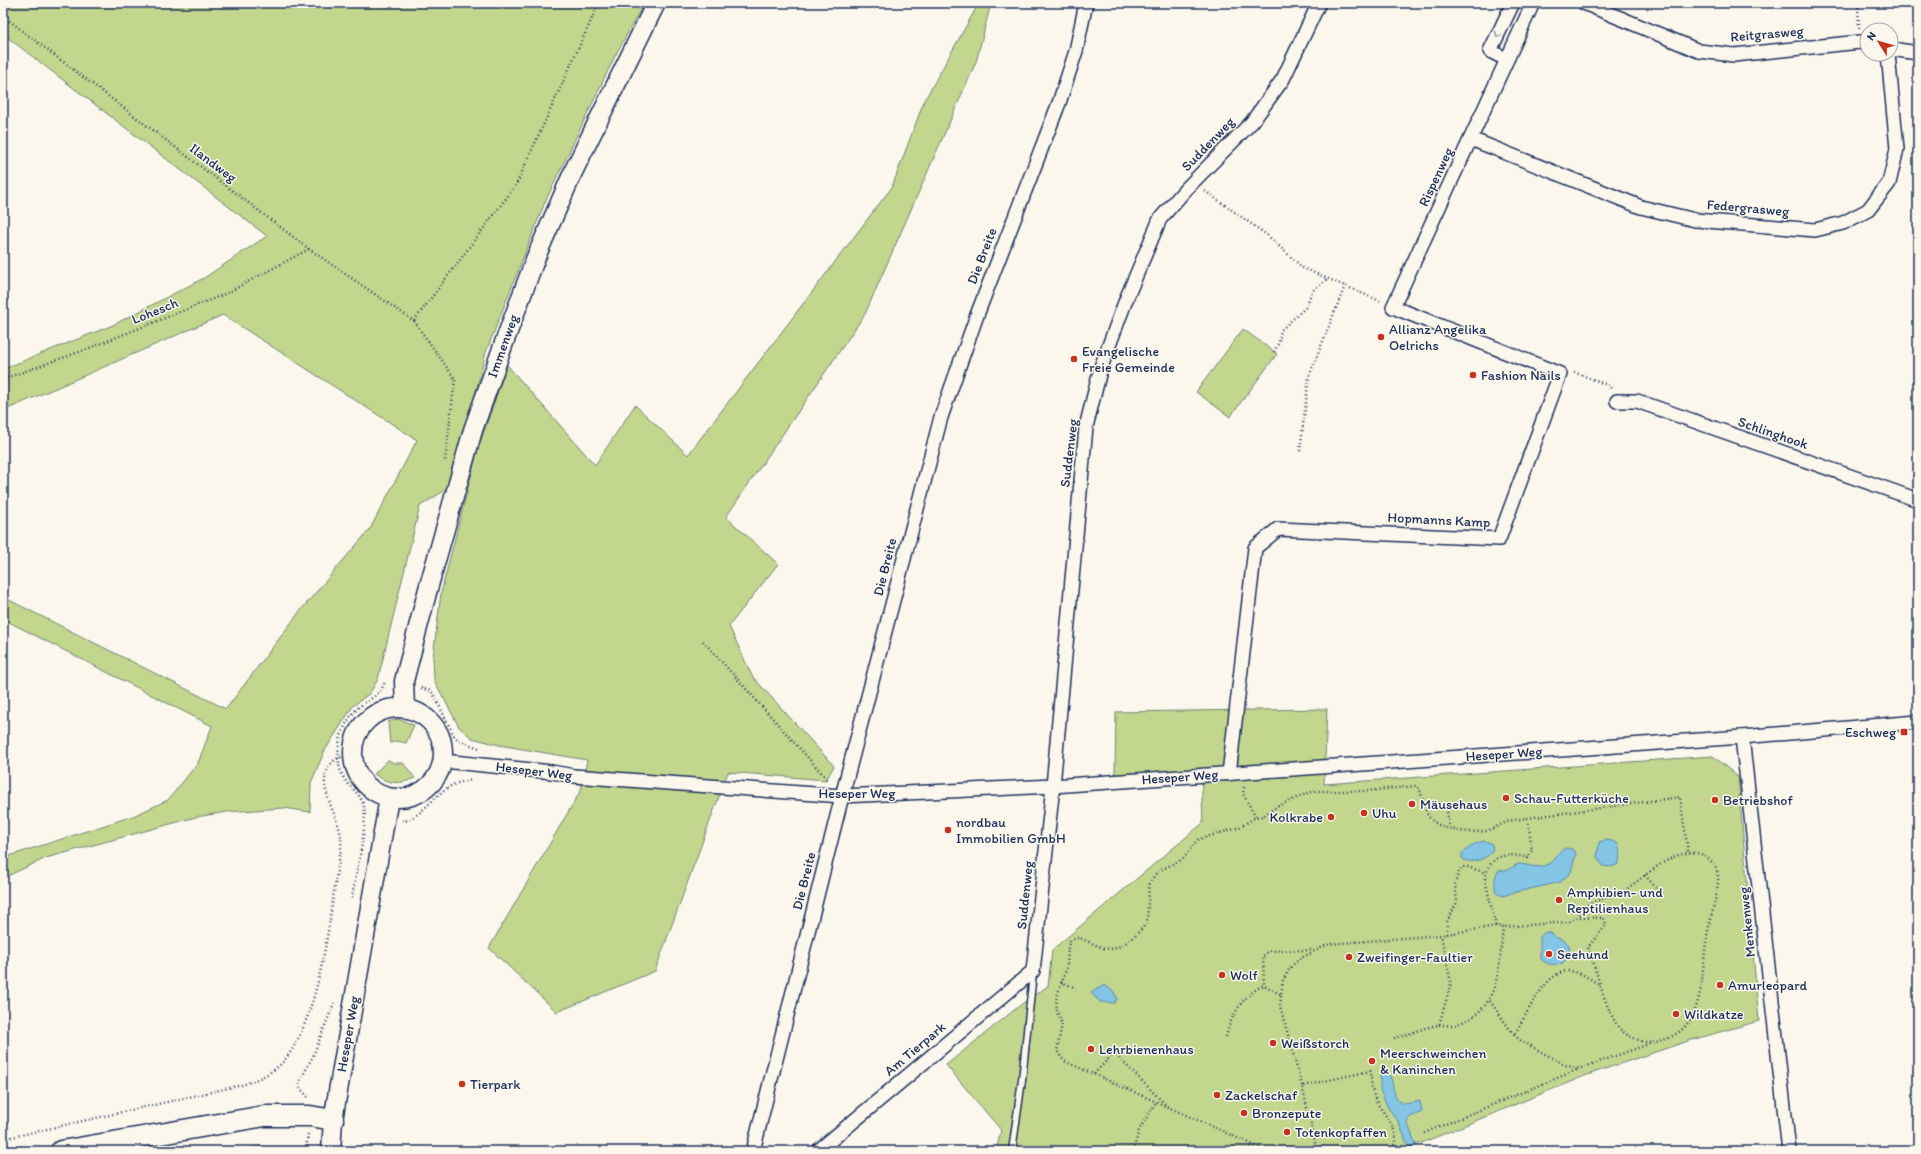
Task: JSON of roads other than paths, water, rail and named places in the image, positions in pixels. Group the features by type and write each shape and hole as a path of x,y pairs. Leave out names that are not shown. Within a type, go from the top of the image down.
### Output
{"main road":[{"path":"61,1151 265,1116 310,1116 333,1120"}],"street":[{"name":"Immenweg","path":"405,708 404,681 473,430 505,340 536,257 574,170 656,3"},
{"name":"Die Breite","path":"753,1151 842,796 941,418 977,315 1059,103 1076,51 1086,3"},
{"name":"Suddenweg","path":"1033,971 1053,786 1086,427 1101,367 1127,297 1160,219 1193,182 1252,122 1278,85 1319,3"},
{"path":"1506,59 1490,51 1513,3"},
{"name":"Rispenweg","path":"1533,3 1393,307 1560,374"},
{"name":"Reitgrasweg","path":"1584,3 1699,51 1734,55 1859,43"},
{"path":"1899,50 1918,53"},
{"name":"Federgrasweg","path":"1471,139 1640,208 1695,220 1816,230 1843,224 1868,210 1889,183 1897,149 1889,62"},
{"name":"Hopmanns Kamp","path":"1229,774 1254,548 1278,529 1499,539 1560,374"},
{"name":"Schlinghook","path":"1617,401 1637,402 1918,500"},
{"path":"405,708 420,713 436,727 443,744 443,761 438,775 429,786 413,796 389,798 371,789 361,779 355,766 346,756 364,723 373,715 385,709 405,708"},
{"name":"Heseper Weg","path":"443,761 552,772 574,776 842,796 1053,786 1229,774 1742,737 1918,722"},
{"name":"Menkenweg","path":"1742,737 1789,1151"},
{"name":"Heseper Weg","path":"331,1151 333,1120 389,798"},
{"name":"Am Tierpark","path":"818,1151 1033,971"}],"lane":[{"path":"1012,1151 1022,1080 1033,971"}],"water":[{"path":"1606,840 1613,841 1618,844 1620,852 1619,864 1611,867 1603,866 1597,857 1599,842"},
{"path":"1485,841 1491,843 1493,848 1488,856 1477,861 1462,858 1462,853 1476,843"},
{"path":"1566,848 1572,849 1576,854 1571,872 1561,882 1503,896 1496,893 1495,881 1499,870 1505,871 1519,864 1541,867 1551,862 1560,851"},
{"path":"1545,932 1551,933 1569,945 1569,955 1563,963 1550,964 1540,958 1540,937"},
{"path":"1104,985 1113,991 1117,998 1115,1003 1100,1002 1091,993"},
{"path":"1380,1072 1390,1075 1395,1095 1400,1102 1411,1103 1420,1101 1422,1112 1410,1117 1407,1122 1416,1145 1409,1148 1398,1121 1388,1108 1380,1090"}],"place":[{"name":"Allianz Angelika Oelrichs","path":"1381,337"},
{"name":"Evangelische Freie Gemeinde","path":"1074,359"},
{"name":"Fashion Nails","path":"1473,375"},
{"name":"Eschweg","path":"1904,732"},
{"name":"Schau-Futterküche","path":"1506,798"},
{"name":"Betriebshof","path":"1715,800"},
{"name":"Mäusehaus","path":"1412,804"},
{"name":"Uhu","path":"1364,813"},
{"name":"Kolkrabe","path":"1331,817"},
{"name":"nordbau Immobilien GmbH","path":"948,830"},
{"name":"Amphibien- und Reptilienhaus","path":"1559,900"},
{"name":"Seehund","path":"1549,954"},
{"name":"Zweifinger-Faultier","path":"1349,957"},
{"name":"Wolf","path":"1222,975"},
{"name":"Amurleopard","path":"1720,985"},
{"name":"Wildkatze","path":"1676,1014"},
{"name":"Weißstorch","path":"1273,1043"},
{"name":"Lehrbienenhaus","path":"1091,1049"},
{"name":"Meerschweinchen & Kaninchen","path":"1372,1061"},
{"name":"Tierpark","path":"462,1084"},
{"name":"Zackelschaf","path":"1217,1095"},
{"name":"Bronzepute","path":"1244,1113"},
{"name":"Totenkopfaffen","path":"1287,1132"}]}
